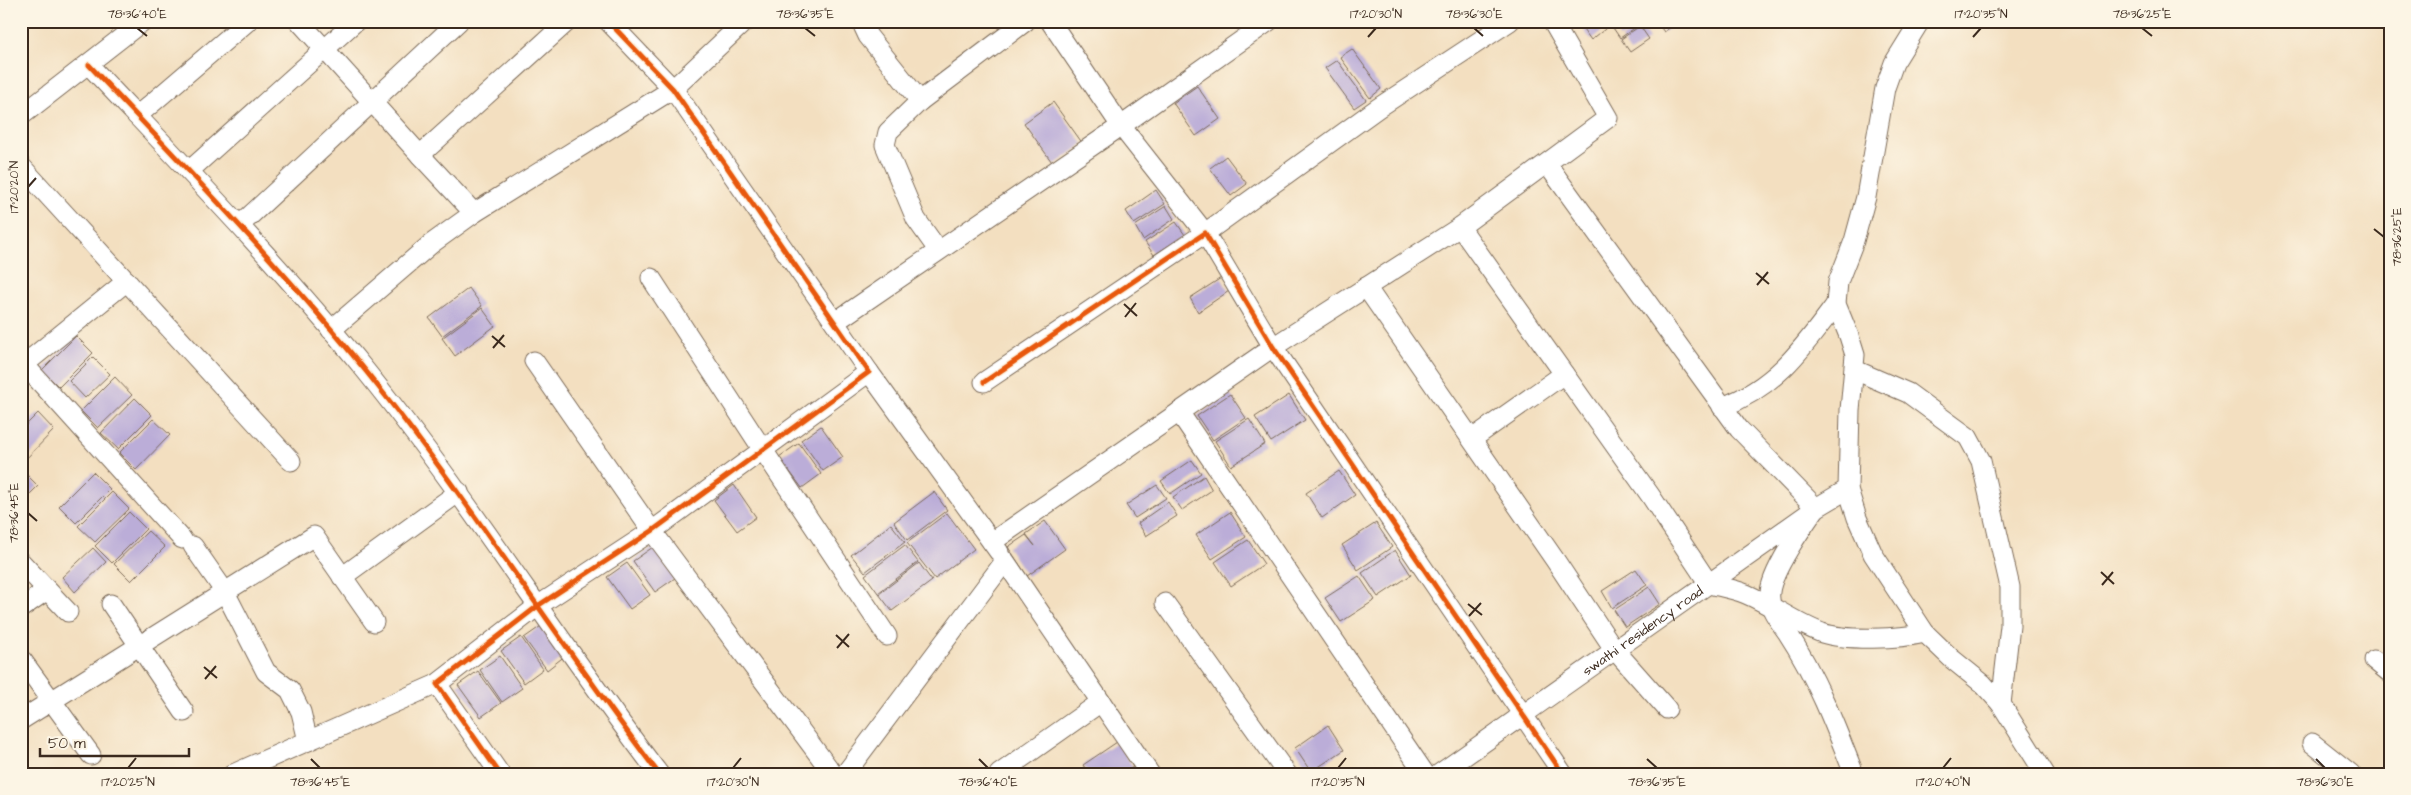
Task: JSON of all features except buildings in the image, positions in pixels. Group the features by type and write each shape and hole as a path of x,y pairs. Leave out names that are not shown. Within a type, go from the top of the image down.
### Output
{"street":[{"path":"21,116 89,65 143,21"},
{"path":"137,116 248,21"},
{"path":"299,21 474,212"},
{"path":"189,171 356,21"},
{"path":"240,225 373,103 458,21"},
{"path":"420,155 568,21"},
{"path":"608,21 673,89 869,372 992,542 1150,774"},
{"path":"331,330 431,244 474,212 673,89 745,21"},
{"path":"861,21 868,36 920,100"},
{"path":"938,250 916,219 885,145 888,132 920,100 1026,21"},
{"path":"1050,21 1121,126 1204,232 1273,346 1563,774"},
{"path":"834,322 1121,126 1269,21"},
{"path":"984,382 1204,232 1378,108 1510,21"},
{"path":"992,542 1273,346 1460,227 1608,118 1552,21"},
{"path":"1920,21 1894,63 1885,88 1866,197 1854,241 1838,282 1836,304 1855,356 1850,410 1848,489 1857,518 1873,554 1925,633 1952,659 1983,684 2001,704 2045,774"},
{"path":"89,65 240,225 365,370 459,492 659,774"},
{"path":"1547,164 1738,429 1816,508 1776,575 1770,590 1770,607 1788,634 1828,707 1854,774"},
{"path":"21,166 291,461"},
{"path":"1460,227 1650,495 1709,584 1746,594 1824,633 1858,637 1904,638 1925,633"},
{"path":"651,278 887,636"},
{"path":"127,281 22,364 188,543 225,592 266,672 290,690 301,712 308,741"},
{"path":"1366,287 1472,439 1614,649 1667,709"},
{"path":"1722,406 1744,399 1784,369 1836,304"},
{"path":"534,361 652,531 833,774"},
{"path":"1855,370 1908,393 1939,418 1968,437 1975,447 1981,461 2010,587 2010,626 2001,704"},
{"path":"238,773 437,684 539,606 652,531 869,372"},
{"path":"1472,439 1564,374"},
{"path":"1179,412 1425,774"},
{"name":"swathi residency road","path":"1439,774 1816,508 1848,489"},
{"path":"342,577 459,492"},
{"path":"21,720 314,536 374,622"},
{"path":"845,774 1005,561"},
{"path":"21,562 68,612"},
{"path":"21,608 47,590"},
{"path":"1165,603 1287,774"},
{"path":"111,604 184,712"},
{"path":"22,660 91,755"},
{"path":"2374,660 2390,673"},
{"path":"437,684 500,774"},
{"path":"999,774 1101,702"},
{"path":"2312,743 2351,774"}],"cycle path":[{"path":"500,774 437,684 539,605 652,531 869,372 673,89 608,21"},
{"path":"89,65 265,253 365,370 441,469 659,774"},
{"path":"984,382 1205,233 1273,347 1563,774"}]}
